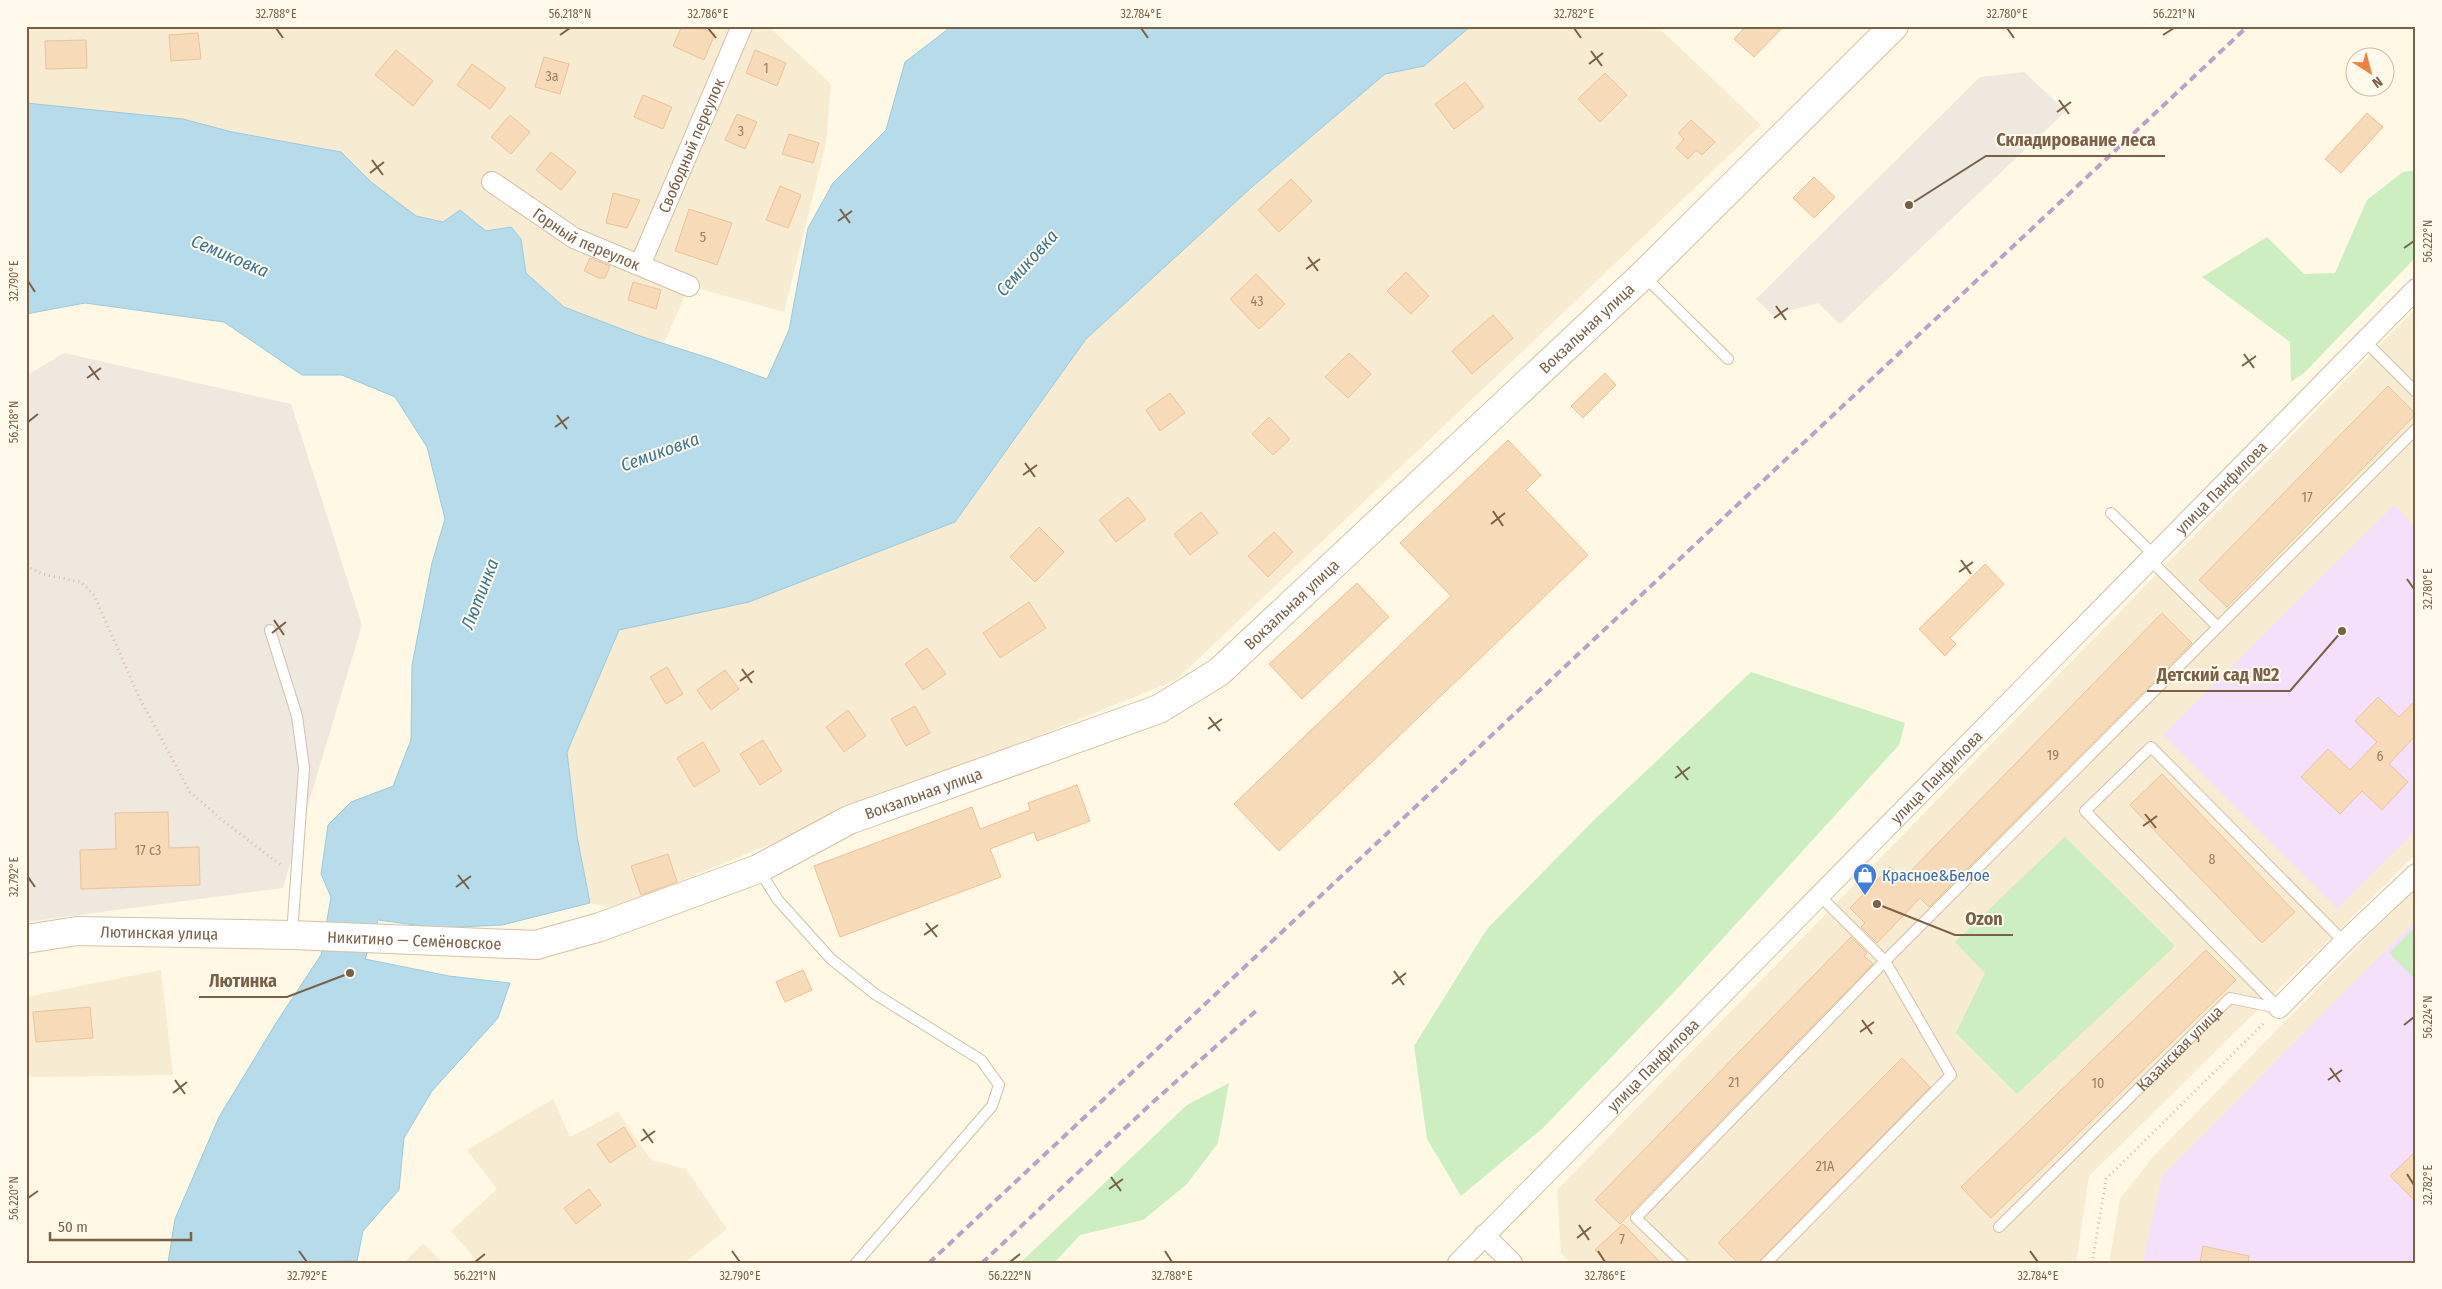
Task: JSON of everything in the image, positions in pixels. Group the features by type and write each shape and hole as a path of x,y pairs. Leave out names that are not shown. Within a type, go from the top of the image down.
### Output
{"main road":[{"name":"Вокзальная улица","path":"536,945 600,927 758,869 849,820 1159,709 1218,672 1643,275 1894,26"},
{"name":"Лютинская улица","path":"26,938 77,931 292,935"},
{"name":"Никитино — Семёновское","path":"292,935 536,945"}],"street":[{"name":"Свободный переулок","path":"640,265 742,26"},
{"name":"Горный переулок","path":"492,182 574,238 689,286"},
{"name":"улица Панфилова","path":"1458,1263 1820,896 2151,556 2416,289"},
{"path":"2279,1008 2344,942 2416,874"},
{"path":"1484,1235 1512,1263"}],"lane":[{"path":"1643,275 1728,359"},
{"path":"2364,341 2416,392"},
{"path":"1683,1263 1636,1218 1885,961 2416,429"},
{"path":"2112,513 2218,628"},
{"path":"270,630 297,716 304,768 294,876 292,935"},
{"path":"2279,1008 2085,811 2151,747 2344,942"},
{"path":"758,869 778,900 831,958 875,994 981,1060 999,1085 992,1106 856,1263"},
{"path":"1766,1263 1951,1075 1885,961 1820,896"},
{"name":"Казанская улица","path":"1999,1227 2230,998 2279,1008"}],"path":[{"path":"26,566 42,574 81,582 94,595 139,697 190,792 222,820 294,876"},
{"path":"2092,1263 2106,1179 2279,1008"}],"shaded area":[{"path":"26,26 768,26 831,84 826,143 784,312 689,286 664,343 640,336 564,307 526,273 521,239 486,231 460,210 444,222 416,216 371,182 341,152 26,104"},
{"path":"1471,26 1657,26 1761,125 1176,680 613,908 590,903 577,836 567,752 619,630 749,602 955,522 1086,339 1253,186 1385,74 1424,66"},
{"path":"2024,72 2066,111 1840,324 1818,303 1773,315 1756,299 1980,77"},
{"path":"2416,308 2416,854 2089,1176 2076,1263 1571,1263 1561,1253 1557,1190"},
{"path":"64,353 291,404 362,625 283,888 26,922 26,376"},
{"path":"2394,505 2416,527 2416,831 2337,909 2163,735"},
{"path":"2416,887 2416,1263 2109,1263 2120,1199 2152,1158"},
{"path":"2416,920 2416,1263 2143,1263 2162,1176"},
{"path":"161,970 173,1075 31,1077 26,1067 26,997"},
{"path":"553,1099 570,1137 618,1112 651,1160 686,1169 727,1229 684,1263 479,1263 451,1231 497,1189 467,1150"},
{"path":"423,1243 443,1263 404,1263"}],"green space":[{"path":"2416,170 2416,257 2304,373 2291,382 2290,342 2202,277 2267,237 2304,274 2335,273 2367,200 2403,172"},
{"path":"1751,672 1905,723 1899,745 1675,991 1543,1128 1461,1196 1427,1139 1414,1046 1487,929 1595,819"},
{"path":"2065,837 2175,946 2017,1094 1956,1033 1985,973 1955,942"},
{"path":"2416,926 2416,980 2389,953"},
{"path":"1229,1083 1218,1143 1187,1184 1143,1220 1080,1235 1054,1263 1020,1263 1187,1105"}],"water":[{"name":"Семиковка","path":"952,26 1471,26 1424,66 1385,74 1253,186 1086,339 955,522 749,602 619,630 567,752 577,836 590,903 502,925 438,928 378,920 365,959 449,976 510,983 498,1018 432,1091 404,1138 399,1190 363,1231 357,1261 168,1263 175,1219 219,1117 276,1023 321,955 331,897 321,874 328,825 351,802 393,786 411,740 412,665 432,563 445,519 427,447 395,397 342,375 302,375 224,322 85,303 26,314 26,103 183,119 232,132 341,152 371,182 416,216 443,222 460,210 486,231 511,227 521,239 526,273 564,307 640,336 767,379 789,330 808,228 833,183 886,130 905,62"}],"building":[{"path":"682,26 697,26 715,34 704,60 673,46"},
{"path":"1746,26 1784,26 1754,57 1734,39"},
{"path":"198,33 201,59 171,61 169,35"},
{"path":"86,40 87,68 46,69 45,41"},
{"path":"396,50 433,81 413,106 375,75"},
{"path":"755,50 786,63 777,86 746,73"},
{"path":"544,57 569,64 560,94 535,87"},
{"path":"472,64 506,88 490,109 457,85"},
{"path":"1605,73 1627,95 1600,122 1578,99"},
{"path":"1465,82 1484,107 1454,129 1435,104"},
{"path":"643,95 672,107 663,129 634,117"},
{"path":"2367,113 2383,127 2341,173 2325,159"},
{"path":"737,114 757,122 745,149 725,140"},
{"path":"510,115 530,132 511,154 491,137"},
{"path":"1691,120 1715,142 1702,155 1696,150 1688,159 1676,148 1684,139 1678,133"},
{"path":"789,134 819,143 813,163 782,154"},
{"path":"551,152 576,172 561,190 536,170"},
{"path":"1814,177 1835,197 1814,218 1793,198"},
{"path":"1291,179 1312,201 1279,232 1258,210"},
{"path":"780,186 801,195 788,228 766,220"},
{"path":"613,193 640,200 627,228 606,223"},
{"path":"689,209 732,223 717,265 675,251"},
{"path":"590,258 610,266 605,278 599,278 584,271"},
{"path":"1406,272 1429,296 1411,314 1387,291"},
{"path":"1256,274 1285,304 1259,329 1230,299"},
{"path":"633,282 661,290 656,309 628,300"},
{"path":"1493,315 1513,338 1472,374 1452,351"},
{"path":"1349,353 1371,374 1348,398 1325,377"},
{"path":"1605,373 1616,385 1583,418 1571,406"},
{"path":"2388,386 2416,414 2227,607 2199,580"},
{"path":"1170,393 1185,413 1160,431 1146,410"},
{"path":"1269,417 1290,439 1273,455 1252,434"},
{"path":"1508,440 1541,475 1526,490 1588,555 1279,851 1234,804 1451,596 1400,543"},
{"path":"1128,497 1146,519 1116,542 1099,520"},
{"path":"1201,512 1218,533 1190,555 1174,534"},
{"path":"1039,527 1064,552 1035,582 1010,557"},
{"path":"1274,532 1293,552 1268,577 1248,556"},
{"path":"1985,564 2004,584 1950,638 1956,644 1945,656 1919,629"},
{"path":"1357,583 1389,617 1302,699 1269,664"},
{"path":"1029,602 1046,628 1000,658 983,633"},
{"path":"2162,613 2192,643 1929,907 1920,898 1877,943 1861,927 1865,923 1850,908 1890,867 1903,879"},
{"path":"927,648 946,674 923,690 905,664"},
{"path":"667,667 683,694 666,704 650,677"},
{"path":"725,670 739,689 711,710 697,690"},
{"path":"2378,697 2399,717 2416,700 2416,735 2389,764 2408,782 2382,810 2362,791 2340,814 2301,777 2328,749 2350,770 2377,742 2355,721"},
{"path":"915,706 930,733 906,746 891,719"},
{"path":"848,710 866,736 844,752 826,727"},
{"path":"763,740 782,771 760,785 740,754"},
{"path":"703,742 720,771 694,787 677,758"},
{"path":"2162,774 2295,912 2262,943 2130,805"},
{"path":"1077,785 1090,821 1037,841 1034,832 990,849 1001,877 840,937 814,866 972,807 980,829 1030,810 1028,803"},
{"path":"168,812 169,848 199,847 200,885 81,889 80,850 116,849 115,813"},
{"path":"668,854 677,882 641,895 631,866"},
{"path":"1851,937 1867,953 1864,956 1873,964 1620,1224 1595,1200"},
{"path":"2206,950 2236,980 1991,1218 1961,1187"},
{"path":"803,970 812,990 785,1002 776,982"},
{"path":"90,1007 93,1038 36,1042 33,1012"},
{"path":"1902,1058 1930,1087 1758,1263 1738,1263 1718,1243"},
{"path":"624,1127 636,1146 610,1163 597,1144"},
{"path":"2416,1151 2416,1202 2390,1176"},
{"path":"589,1189 601,1205 576,1224 564,1208"},
{"path":"1623,1224 1661,1263 1607,1263 1595,1250"},
{"path":"2203,1246 2249,1256 2248,1263 2200,1263"}],"railway":[{"path":"929,1263 2248,26"},
{"path":"982,1263 1153,1102 1257,1010"}],"place":[{"name":"Складирование леса","path":"1909,205"},
{"name":"Детский сад №2","path":"2342,631"},
{"name":"Красное&Белое","path":"1865,896"},
{"name":"Ozon","path":"1877,904"},
{"name":"Лютинка","path":"350,973"}]}
